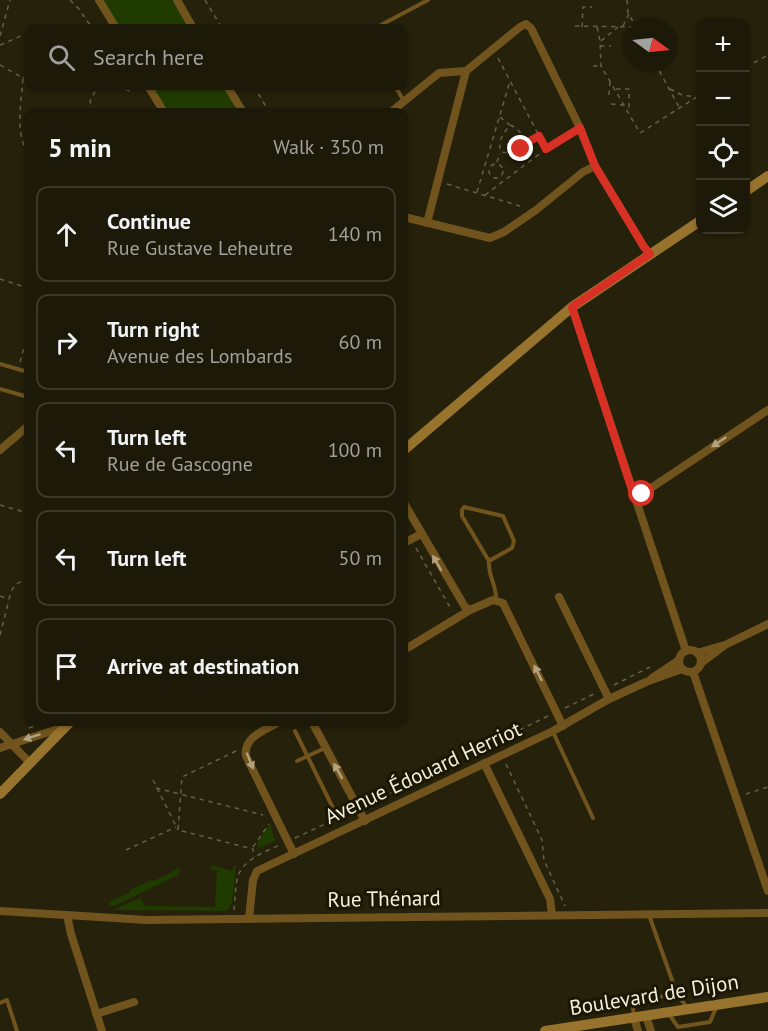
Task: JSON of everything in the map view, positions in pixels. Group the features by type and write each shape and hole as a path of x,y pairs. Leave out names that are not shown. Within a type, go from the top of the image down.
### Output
{"street":[{"path":"99,0 114,24"},
{"path":"177,0 191,24"},
{"path":"396,108 439,73 466,72 526,24 531,28 580,128 595,166 650,254"},
{"path":"427,223 466,72"},
{"path":"150,90 162,108"},
{"path":"229,90 241,108"},
{"path":"408,218 490,238 504,232 536,210 583,172 595,166"},
{"path":"750,188 768,176"},
{"path":"408,447 572,307 696,224"},
{"path":"572,307 686,651"},
{"path":"634,496 642,494 768,410"},
{"path":"0,450 24,429"},
{"path":"408,510 465,607 470,610"},
{"path":"408,541 421,534"},
{"path":"559,597 609,699"},
{"path":"408,648 470,610 493,600 503,603 563,726"},
{"path":"725,645 693,672 682,669 679,660 681,654 686,651 697,653 725,645 768,624"},
{"path":"697,653 701,663"},
{"name":"Avenue Édouard Herriot","path":"646,682 679,660"},
{"name":"Avenue Édouard Herriot","path":"249,919 253,880 257,871 553,731 609,699 682,669"},
{"path":"693,672 768,891"},
{"path":"0,748 62,726"},
{"path":"0,794 65,726"},
{"path":"272,726 249,740 245,747 246,756 294,854"},
{"path":"314,726 365,821"},
{"path":"0,732 30,763"},
{"path":"484,763 550,899 552,915"},
{"name":"Rue Thénard","path":"0,911 147,920 768,913"},
{"path":"67,915 102,1031"},
{"name":"Boulevard de Dijon","path":"545,1031 768,997"},
{"path":"96,1014 134,1002"},
{"path":"646,1016 651,1031"},
{"path":"634,1018 638,1031"}],"lane":[{"path":"381,24 428,0"},
{"path":"397,90 404,102"},
{"path":"0,364 24,371"},
{"path":"0,389 24,396"},
{"path":"489,561 512,548 514,541 503,516 464,507 462,516 489,561 488,574 495,586 496,601"},
{"path":"295,731 334,810"},
{"path":"553,731 593,818"},
{"path":"297,761 325,747"},
{"path":"649,914 677,994 688,1010"},
{"path":"634,1018 633,1008 636,1001 677,994"},
{"path":"0,1003 7,1000 17,1031"},
{"path":"667,1012 678,1027 710,1022 717,1005"}],"path":[{"path":"0,36 9,0"},
{"path":"70,0 89,24"},
{"path":"205,0 220,24"},
{"path":"627,0 631,18"},
{"path":"582,27 583,7 592,7"},
{"path":"575,26 623,27 629,14"},
{"path":"597,27 601,66 640,133 696,98"},
{"path":"600,41 618,27"},
{"path":"0,45 24,35"},
{"path":"600,46 611,46"},
{"path":"494,50 546,149"},
{"path":"750,66 768,55"},
{"path":"0,64 23,78 19,126 24,146"},
{"path":"593,66 601,66"},
{"path":"660,72 679,108"},
{"path":"477,192 510,81"},
{"path":"609,95 610,81"},
{"path":"615,89 629,88 629,112"},
{"path":"669,88 682,95 696,97"},
{"path":"93,108 90,101 96,90"},
{"path":"256,90 267,108"},
{"path":"611,104 625,105"},
{"path":"499,117 518,129 523,135 524,144"},
{"path":"500,184 497,179 489,175 491,166 496,163 501,152 500,140 510,125"},
{"path":"485,195 546,149 580,128"},
{"path":"501,152 508,154 521,149 524,144 539,136"},
{"path":"496,163 504,171 497,179"},
{"path":"438,181 536,210"},
{"path":"0,279 24,287"},
{"path":"18,369 24,347"},
{"path":"0,505 24,512"},
{"path":"408,544 457,618"},
{"path":"0,635 14,586 24,582"},
{"path":"0,596 9,599"},
{"path":"232,920 237,878 241,869 254,857 656,665"},
{"path":"495,742 542,840 544,860 567,909 567,915"},
{"path":"178,830 182,777 245,747"},
{"path":"153,780 178,830 253,849"},
{"path":"735,797 768,787"},
{"path":"156,788 268,816"},
{"path":"254,857 253,849 271,821"},
{"path":"126,850 176,827"}],"green space":[{"path":"102,0 174,0 189,24 117,24"},
{"path":"154,90 226,90 237,108 166,108"},
{"path":"270,824 275,841 255,850 258,847 257,843"},
{"path":"211,865 232,871 234,865 236,867 232,902 229,909 225,911 113,910 140,898 145,906 215,907 217,870 210,869"},
{"path":"179,868 178,875 114,906 109,905 109,902 131,890"}],"route":[{"path":"521,149 524,144 539,136 546,149 580,128 595,166 650,254 572,307 634,496 642,494"}]}
